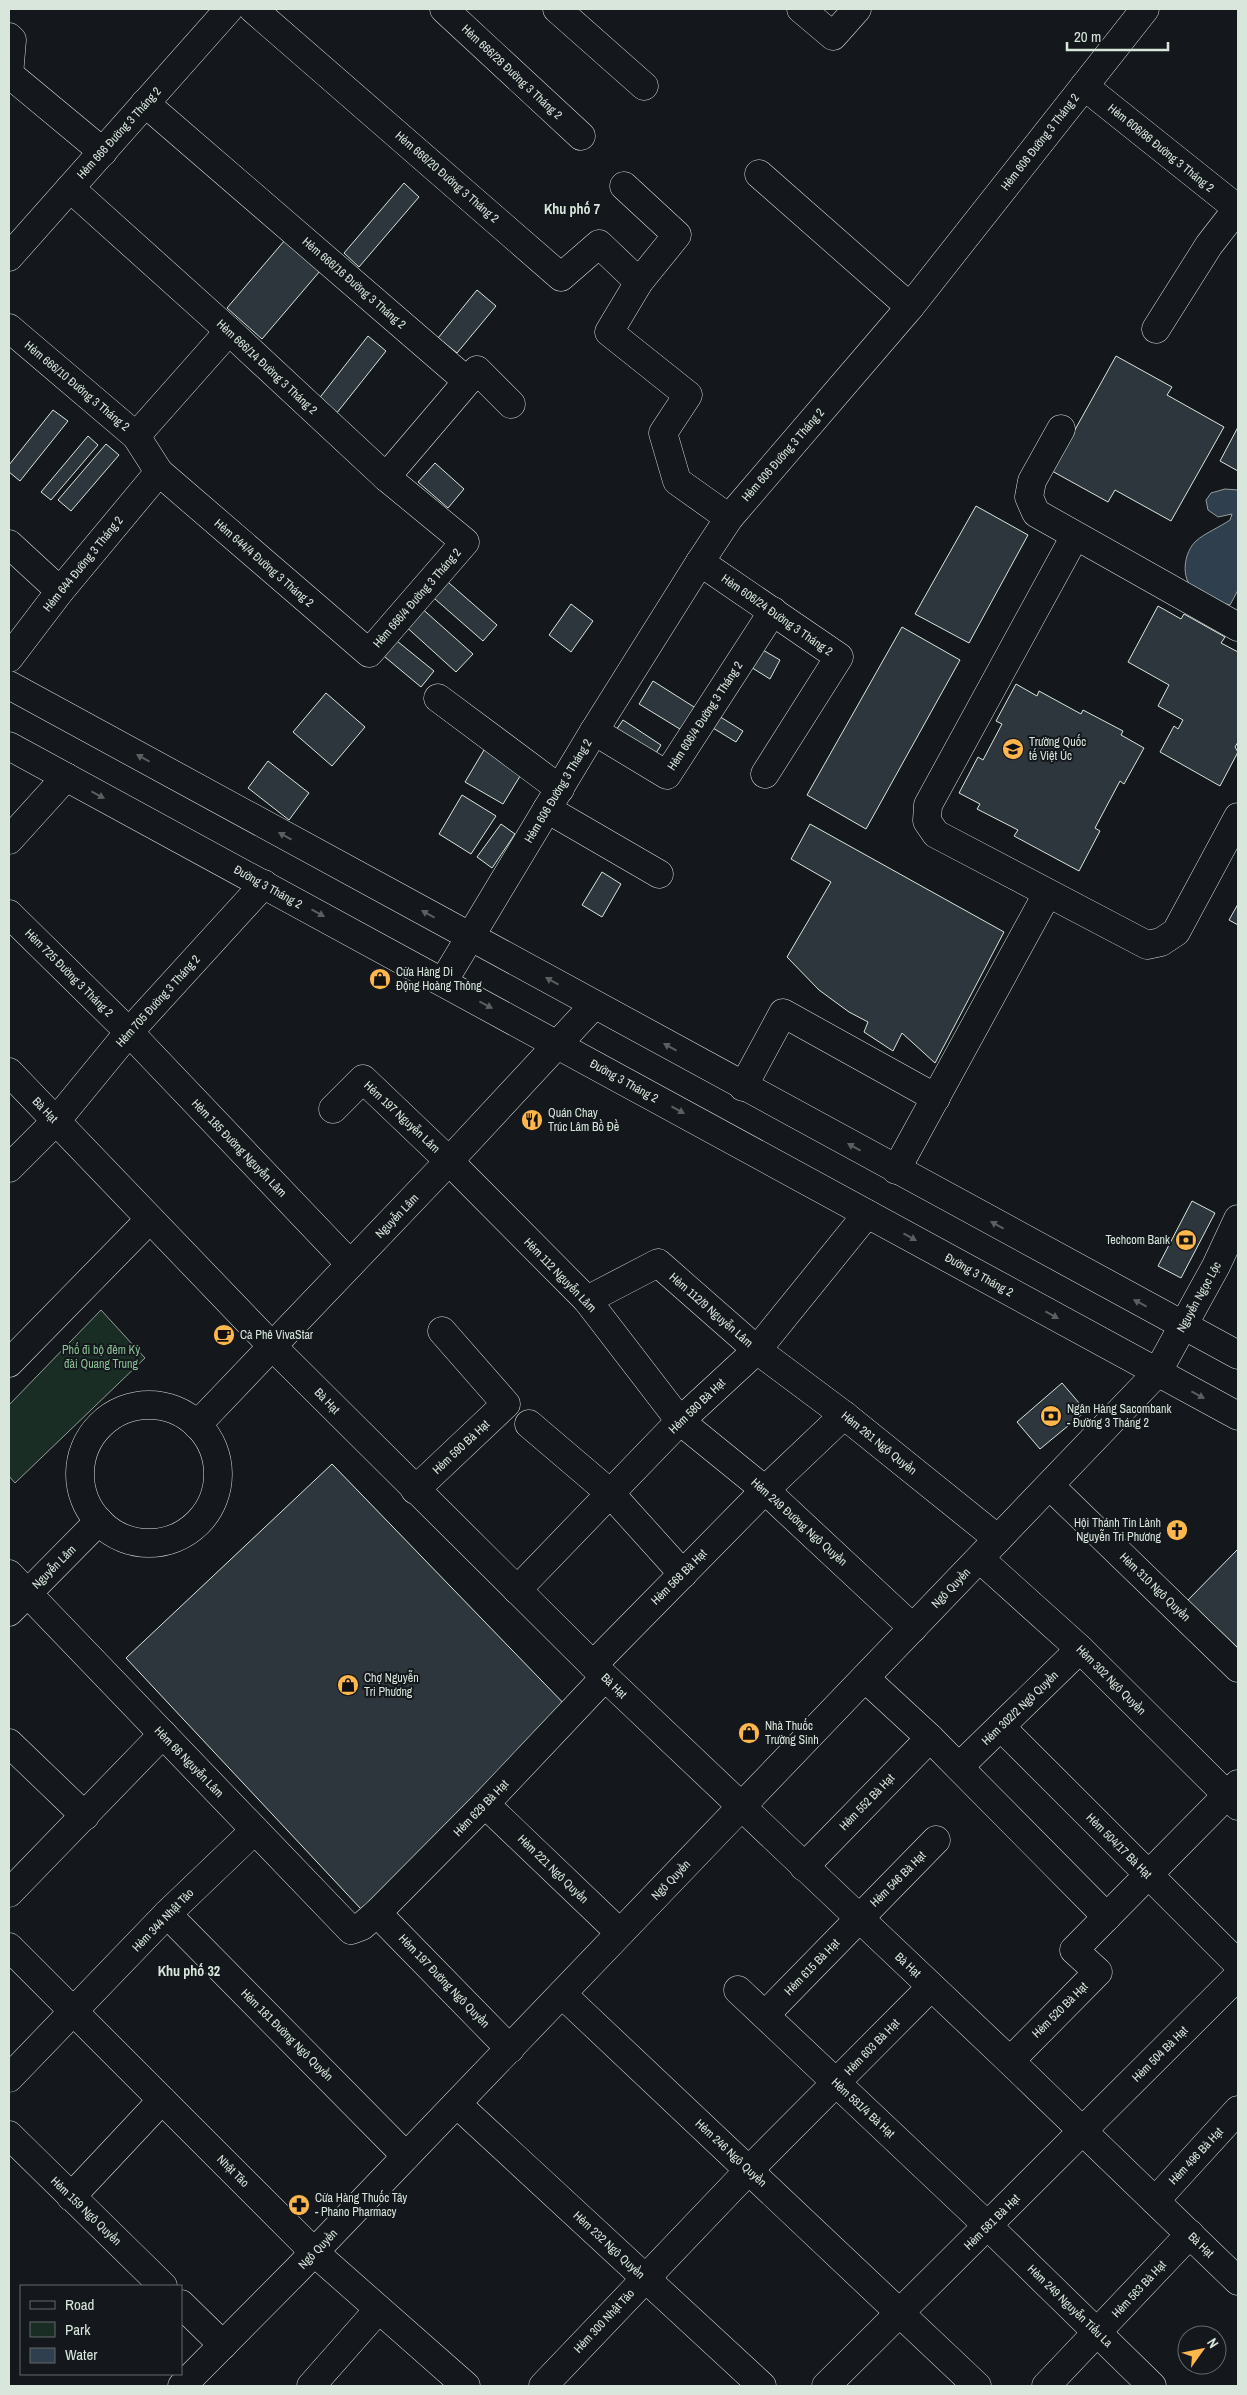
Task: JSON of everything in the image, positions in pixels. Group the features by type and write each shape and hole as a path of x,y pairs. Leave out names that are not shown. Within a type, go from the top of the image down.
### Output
{"street":[{"name":"Hẻm 666 Đường 3 Tháng 2","path":"9,257 229,9"},
{"name":"Hẻm 666/20 Đường 3 Tháng 2","path":"253,9 561,277 599,244 639,282"},
{"name":"Hẻm 666/28 Đường 3 Tháng 2","path":"444,9 581,136"},
{"path":"557,9 644,86"},
{"path":"801,9 833,36 857,9"},
{"name":"Hẻm 606 Đường 3 Tháng 2","path":"443,982 594,731 729,518 910,307 1145,9"},
{"path":"9,37 12,40 9,75 103,152"},
{"name":"Hẻm 606/86 Đường 3 Tháng 2","path":"1084,86 1237,209"},
{"name":"Hẻm 666/16 Đường 3 Tháng 2","path":"146,103 467,381"},
{"path":"759,174 910,307"},
{"path":"624,186 677,235 639,282 608,332 688,396 663,433 677,481 729,518"},
{"name":"Hẻm 666/14 Đường 3 Tháng 2","path":"70,188 229,331 386,477 465,542"},
{"path":"1156,329 1209,245 1237,209"},
{"name":"Hẻm 666/10 Đường 3 Tháng 2","path":"9,328 136,436 159,472"},
{"path":"136,436 229,331"},
{"path":"386,477 477,370 511,404"},
{"path":"1061,429 1032,481 1029,497 1036,512 1075,536 1238,627"},
{"name":"Hẻm 644 Đường 3 Tháng 2","path":"9,658 60,591 159,472"},
{"name":"Hẻm 644/4 Đường 3 Tháng 2","path":"159,472 370,653"},
{"path":"1075,536 928,805 927,821 936,834 1147,945 1161,942 1176,932 1238,817"},
{"name":"Hẻm 666/4 Đường 3 Tháng 2","path":"370,653 465,542"},
{"path":"9,544 60,591"},
{"name":"Hẻm 606/24 Đường 3 Tháng 2","path":"700,562 839,658 764,774"},
{"name":"Hẻm 606/4 Đường 3 Tháng 2","path":"594,731 667,775 773,611"},
{"path":"9,685 743,1087 1238,1355"},
{"path":"438,698 553,799 659,874"},
{"name":"Đường 3 Tháng 2","path":"9,746 1238,1416"},
{"path":"9,840 66,777"},
{"name":"Hẻm 705 Đường 3 Tháng 2","path":"9,1168 56,1121 129,1032 264,884"},
{"path":"896,1170 1047,894"},
{"name":"Hẻm 725 Đường 3 Tháng 2","path":"9,914 129,1032"},
{"name":"Nguyễn Lâm","path":"197,1425 449,1161 594,1005"},
{"path":"743,1087 783,1013 936,1098"},
{"name":"Hẻm 185 Đường Nguyễn Lâm","path":"129,1032 350,1264"},
{"name":"Bà Hạt","path":"9,1072 273,1347 415,1490 599,1671 1010,2060 1238,2281"},
{"name":"Hẻm 197 Nguyễn Lâm","path":"333,1109 363,1079 449,1161"},
{"name":"Hẻm 112 Nguyễn Lâm","path":"449,1161 587,1300 680,1421"},
{"name":"Hẻm 580 Bà Hạt","path":"517,1590 680,1421 757,1350 867,1214"},
{"name":"Nguyễn Ngọc Lộc","path":"1157,1373 1216,1266 1238,1219"},
{"path":"14,1347 150,1220"},
{"name":"Hẻm 112/9 Nguyễn Lâm","path":"587,1300 658,1263 757,1350"},
{"name":"Hẻm 590 Bà Hạt","path":"415,1490 506,1404 442,1331"},
{"name":"Hẻm 261 Ngô Quyền","path":"757,1350 844,1415 989,1549"},
{"name":"Ngô Quyền","path":"182,2386 510,2049 1157,1373"},
{"path":"138,1405 160,1405 180,1412 197,1425 210,1442 217,1463 217,1485 210,1506 197,1523 179,1536 159,1542 137,1542 117,1534 99,1521 84,1496 80,1483 81,1461 88,1441 101,1424 118,1411 138,1405"},
{"name":"Hẻm 568 Bà Hạt","path":"599,1671 683,1574 765,1490 844,1415"},
{"name":"Hẻm 249 Đường Ngô Quyền","path":"680,1421 765,1490 913,1628"},
{"path":"530,1424 610,1493 683,1574"},
{"name":"Hẻm 310 Ngô Quyền","path":"1050,1486 1238,1668"},
{"name":"Nguyễn Lâm","path":"9,1612 99,1521"},
{"name":"Hẻm 302 Ngô Quyền","path":"989,1549 1080,1649 1235,1795"},
{"name":"Hẻm 66 Nguyễn Lâm","path":"9,1574 351,1930"},
{"name":"Hẻm 302/2 Ngô Quyền","path":"959,1767 1080,1649"},
{"name":"Hẻm 629 Bà Hạt","path":"351,1930 362,1926 378,1913 485,1804 599,1671"},
{"path":"865,1678 930,1738 1108,1917"},
{"name":"Hẻm 504/17 Bà Hạt","path":"1000,1727 1238,1964"},
{"path":"9,1894 163,1734"},
{"name":"Hẻm 552 Bà Hạt","path":"804,1867 930,1738"},
{"path":"9,1743 85,1816"},
{"name":"Hẻm 520 Bà Hạt","path":"1010,2060 1098,1972 1074,1950 1148,1876 1235,1795"},
{"name":"Hẻm 221 Ngô Quyền","path":"485,1804 620,1933"},
{"name":"Hẻm 344 Nhật Tảo","path":"9,2078 156,1928 167,1914 255,1830"},
{"name":"Hẻm 546 Bà Hạt","path":"859,1918 936,1840"},
{"name":"Hẻm 197 Đường Ngô Quyền","path":"378,1913 510,2049"},
{"name":"Hẻm 181 Đường Ngô Quyền","path":"167,1914 406,2156"},
{"name":"Hẻm 615 Bà Hạt","path":"765,2015 859,1918"},
{"name":"Nhật Tảo","path":"9,1946 314,2252 466,2386"},
{"name":"Hẻm 504 Bà Hạt","path":"1083,2132 1238,1976"},
{"name":"Hẻm 603 Bà Hạt","path":"749,2170 931,1986"},
{"name":"Hẻm 581/4 Bà Hạt","path":"738,1990 988,2226"},
{"name":"Hẻm 246 Ngô Quyền","path":"562,1994 901,2312 977,2386"},
{"path":"71,2196 162,2100"},
{"name":"Hẻm 232 Ngô Quyền","path":"457,2104 762,2386"},
{"name":"Hẻm 496 Bà Hạt","path":"1155,2201 1238,2110"},
{"name":"Hẻm 581 Bà Hạt","path":"826,2386 1083,2132"},
{"name":"Hẻm 159 Ngô Quyền","path":"9,2135 162,2285"},
{"name":"Hẻm 300 Nhật Tảo","path":"543,2386 749,2170"},
{"name":"Hẻm 249 Nguyễn Tiểu La","path":"988,2226 1152,2386"},
{"name":"Hẻm 563 Bà Hạt","path":"1046,2386 1190,2234"},
{"path":"182,2305 223,2345"},
{"path":"311,2386 378,2310"}],"green space":[{"name":"Phố đi bộ đêm Kỳ đài Quang Trung","path":"101,1310 145,1358 15,1483 9,1476 9,1405"}],"water":[{"path":"1225,489 1238,490 1238,590 1230,605 1202,596 1190,585 1185,572 1186,558 1196,541 1230,520 1232,514 1218,517 1208,510 1206,500 1211,493"}],"building":[{"path":"404,183 419,197 359,267 344,253"},
{"path":"285,240 320,271 262,339 227,308"},
{"path":"477,290 496,306 457,353 438,338"},
{"path":"368,336 386,351 332,419 314,405"},
{"path":"1116,356 1172,387 1167,395 1224,427 1171,521 1115,490 1108,502 1052,471"},
{"path":"53,410 68,421 20,481 9,472 9,465"},
{"path":"1238,427 1238,471 1220,461"},
{"path":"88,436 98,445 51,500 41,492"},
{"path":"106,444 119,455 71,511 58,500"},
{"path":"435,463 464,489 448,508 418,482"},
{"path":"976,506 1028,535 969,643 915,614"},
{"path":"441,576 497,625 483,641 427,592"},
{"path":"571,604 593,621 571,652 549,635"},
{"path":"418,605 473,654 456,672 402,623"},
{"path":"1158,606 1181,619 1184,614 1225,637 1221,643 1238,652 1238,742 1235,747 1238,752 1220,786 1160,752 1174,726 1178,729 1183,720 1158,706 1169,685 1128,662"},
{"path":"902,627 960,660 866,829 807,795"},
{"path":"392,637 434,671 421,687 379,652"},
{"path":"756,646 780,660 770,679 746,664"},
{"path":"653,681 702,712 688,734 639,704"},
{"path":"1016,684 1037,696 1039,691 1081,714 1083,710 1123,731 1121,735 1144,748 1124,784 1120,781 1095,828 1100,831 1079,871 1014,836 1018,830 977,809 980,804 959,793 978,757 983,760 1002,724 996,721"},
{"path":"326,693 365,727 332,766 293,732"},
{"path":"714,713 743,731 736,742 708,725"},
{"path":"623,720 661,745 653,758 614,733"},
{"path":"487,745 525,768 503,804 465,782"},
{"path":"268,761 309,793 289,820 248,788"},
{"path":"462,795 496,816 471,854 439,834"},
{"path":"501,824 515,834 492,868 477,857"},
{"path":"810,824 1004,932 935,1063 902,1033 893,1051 864,1032 868,1022 849,1012 819,990 787,957 831,882 791,859"},
{"path":"602,872 621,884 602,917 582,905"},
{"path":"1238,904 1238,925 1229,920"},
{"name":"Techcom Bank","path":"1192,1201 1215,1213 1181,1278 1158,1266"},
{"name":"Ngân Hàng Sacombank - Đường 3 Tháng 2","path":"1062,1383 1086,1411 1040,1449 1017,1422"},
{"name":"Chợ Nguyễn Tri Phương","path":"332,1464 571,1711 361,1909 126,1658"},
{"path":"1238,1549 1238,1648 1188,1600"}],"place":[{"name":"Trường Quốc tế Việt Úc","path":"1013,749"},
{"name":"Cửa Hàng Di Động Hoàng Thông","path":"380,979"},
{"name":"Quán Chay Trúc Lâm Bồ Đề","path":"532,1120"},
{"name":"Techcom Bank","path":"1186,1240"},
{"name":"Cà Phê VivaStar","path":"224,1335"},
{"name":"Ngân Hàng Sacombank - Đường 3 Tháng 2","path":"1051,1416"},
{"name":"Hội Thánh Tin Lành Nguyễn Tri Phương","path":"1177,1530"},
{"name":"Chợ Nguyễn Tri Phương","path":"348,1685"},
{"name":"Nhà Thuốc Trường Sinh","path":"749,1733"},
{"name":"Cửa Hàng Thuốc Tây - Phano Pharmacy","path":"299,2205"}],"district":[{"name":"Khu phố 7","path":"572,209"},
{"name":"Khu phố 32","path":"189,1971"}]}
